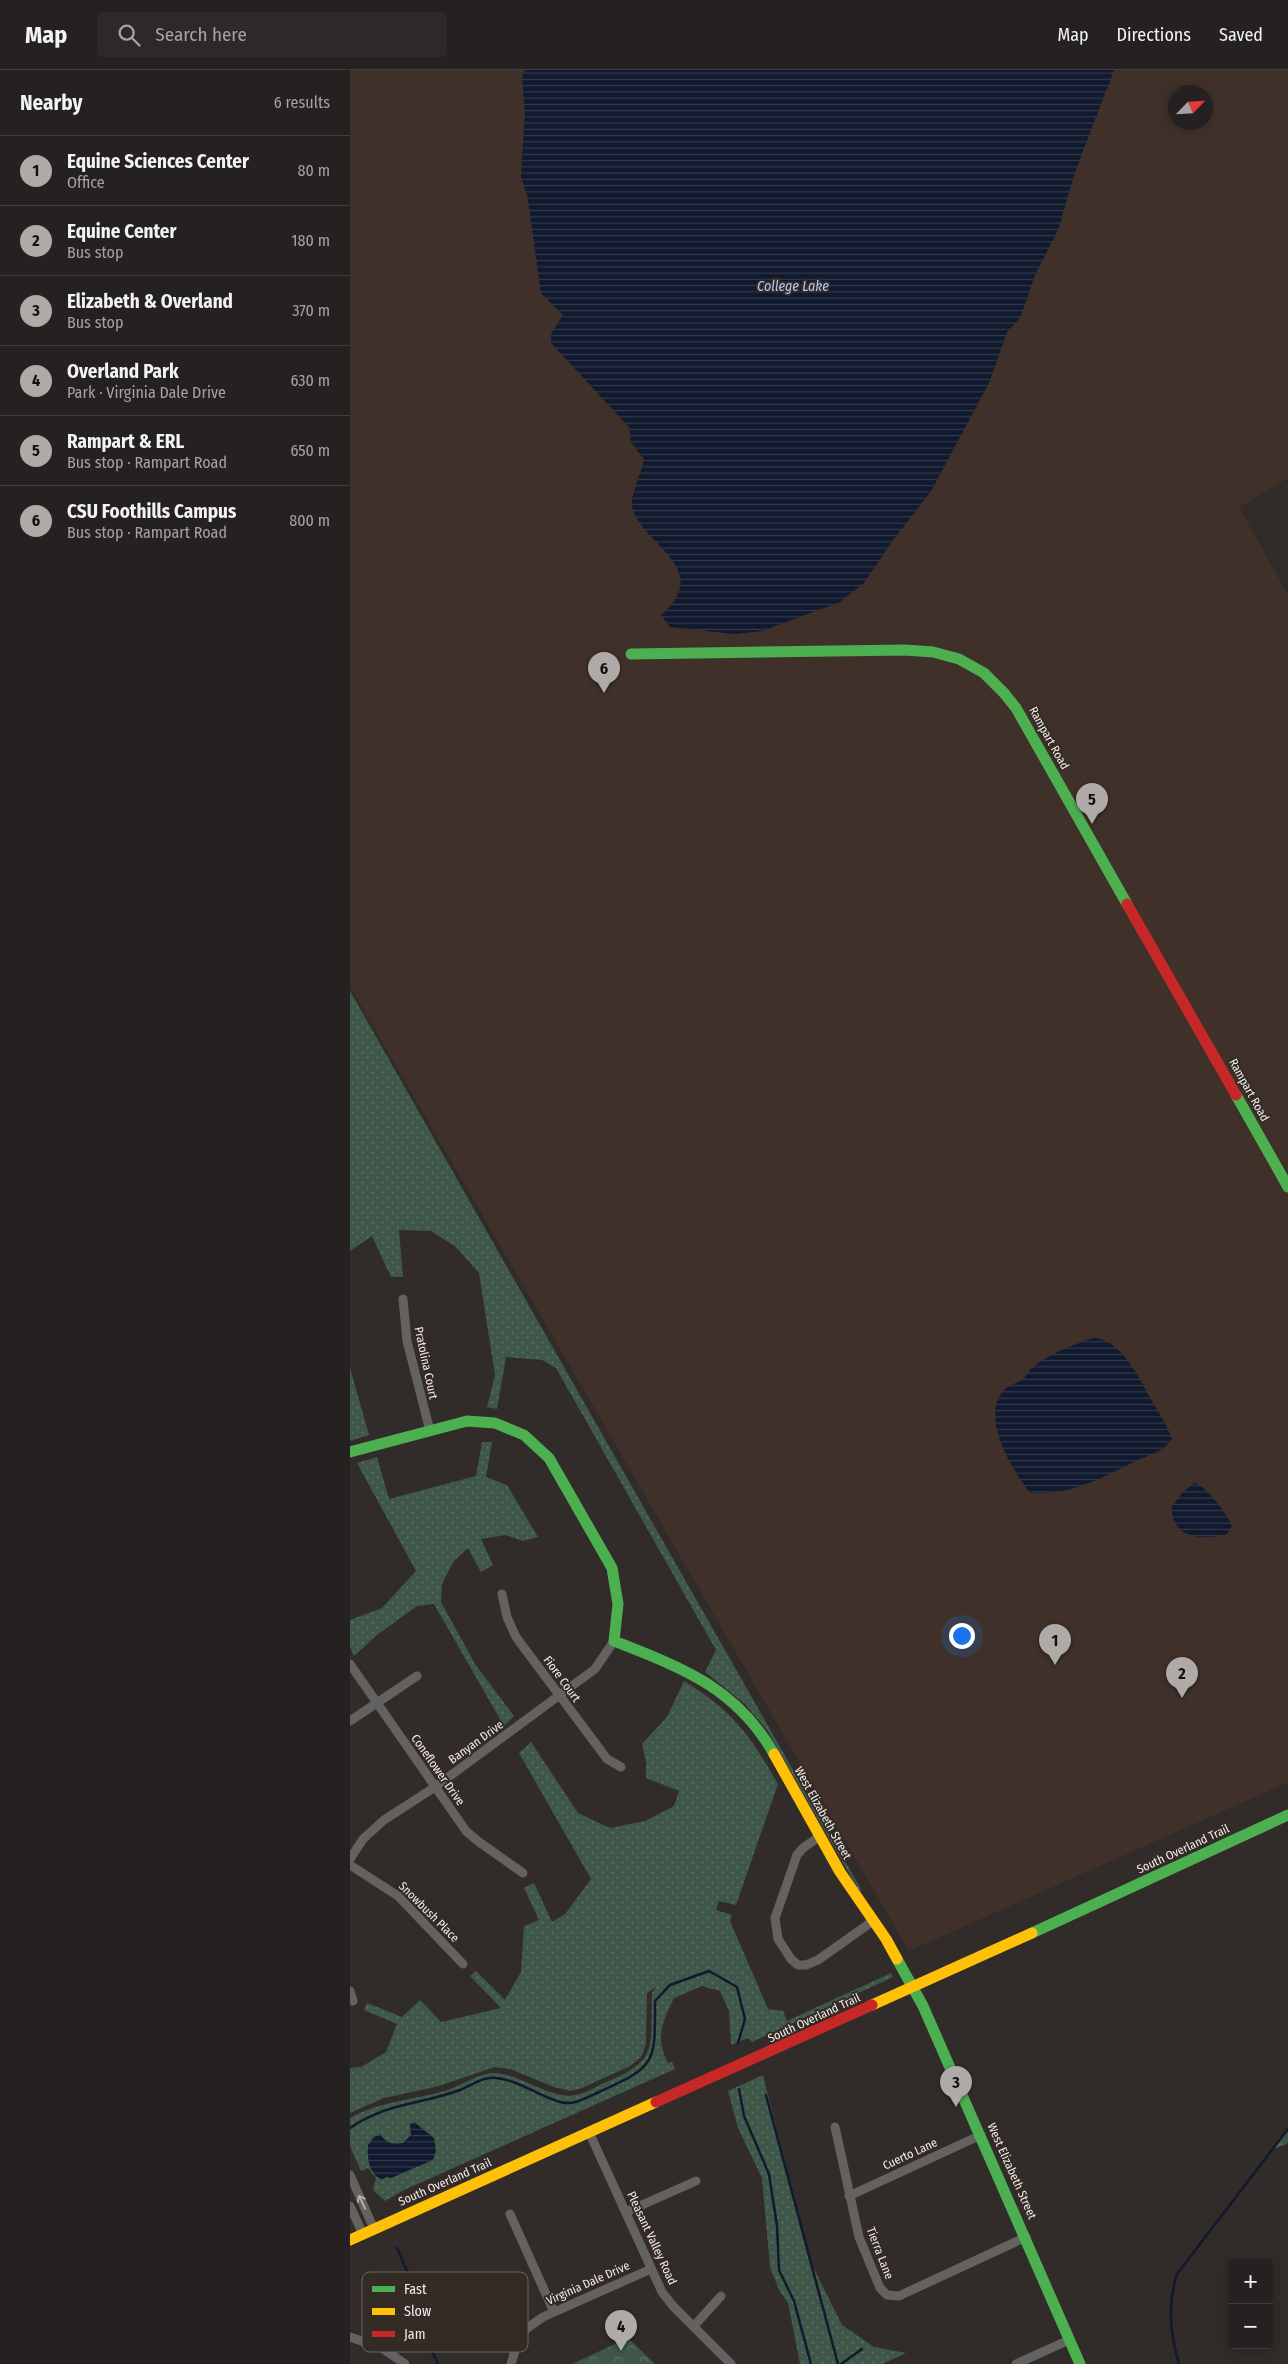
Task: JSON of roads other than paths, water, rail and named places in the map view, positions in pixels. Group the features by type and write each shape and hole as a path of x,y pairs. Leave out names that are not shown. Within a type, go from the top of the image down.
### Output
{"street":[{"name":"Rampart Road","path":"630,654 804,650 914,650 958,659 988,676 1002,689 1016,708 1288,1187"},
{"name":"Pratolina Court","path":"403,1299 407,1341 430,1431"},
{"path":"350,1452 467,1421 495,1423 524,1435 549,1458 612,1568 618,1588 620,1609 614,1641"},
{"name":"Fiore Court","path":"502,1594 507,1617 516,1637 607,1759 621,1767"},
{"name":"Banyan Drive","path":"350,1859 363,1839 384,1820 435,1787 595,1669 614,1641"},
{"name":"West Elizabeth Street","path":"614,1641 686,1670 712,1685 749,1718 768,1744 847,1885 901,1963 914,1987 1026,2237 1080,2364"},
{"name":"Coneflower Drive","path":"350,1664 466,1831 523,1873"},
{"path":"350,1721 417,1676"},
{"name":"South Overland Trail","path":"350,2240 727,2070 752,2061 1288,1815"},
{"path":"820,1836 803,1848 797,1855 775,1918 778,1939 791,1960 798,1965 806,1965 818,1960 873,1921"},
{"name":"Snowbush Place","path":"350,1865 398,1896 463,1964"},
{"path":"350,1991 353,2001"},
{"name":"Tierra Lane","path":"835,2127 859,2236 880,2288 887,2295 894,2297 1026,2237"},
{"name":"Pleasant Valley Road","path":"589,2132 662,2292 673,2306 731,2364"},
{"name":"Cuerto Lane","path":"849,2196 981,2135"},
{"path":"350,2176 374,2229"},
{"path":"626,2212 696,2181"},
{"path":"350,2206 363,2234"},
{"path":"510,2214 554,2312"},
{"name":"Virginia Dale Drive","path":"528,2328 543,2317 651,2269"},
{"path":"694,2326 721,2296"},
{"path":"350,2337 362,2341"},
{"path":"1016,2364 1069,2340"},
{"path":"388,2352 405,2364"},
{"name":"Virginia Dale Drive","path":"511,2364 515,2352"}],"water":[{"name":"College Lake","path":"525,70 1114,70 1075,172 1058,230 1035,275 1020,318 1007,332 989,383 931,491 891,543 864,583 840,602 762,631 734,634 670,627 661,615 676,599 681,584 678,571 670,558 638,521 632,507 644,459 631,442 629,427 551,343 551,334 563,315 541,293 528,199 521,176 525,112 522,79"},
{"path":"1093,1338 1103,1340 1121,1352 1163,1419 1172,1439 1156,1453 1072,1489 1059,1492 1030,1493 1015,1471 1001,1442 995,1413 998,1400 1005,1389 1023,1379 1032,1368 1045,1358"},
{"path":"1194,1483 1211,1495 1226,1515 1232,1526 1227,1534 1199,1537 1190,1535 1177,1526 1173,1518 1172,1507 1182,1493"},
{"path":"414,2122 434,2138 436,2151 433,2160 382,2180 374,2174 370,2165 368,2145 374,2137 380,2134 390,2143 403,2143 411,2135 410,2124"}],"waterway":[{"path":"350,2128 389,2109 443,2096 481,2080 491,2078 513,2082 560,2102 570,2103 585,2099 632,2076 642,2068 649,2060 653,2050 655,2001 670,1985 709,1971 737,1987 745,2019 738,2043"},
{"path":"739,2089 744,2116 769,2174 777,2226 779,2270 794,2301 811,2364"},
{"path":"766,2095 838,2364"},
{"path":"1179,2364 1173,2342 1171,2319 1172,2296 1177,2274 1288,2129"},
{"path":"397,2248 407,2272"},
{"path":"841,2364 862,2349"},
{"path":"433,2352 438,2364"}],"place":[{"name":"CSU Foothills Campus","path":"604,693"},
{"name":"Rampart & ERL","path":"1092,824"},
{"name":"Equine Sciences Center","path":"1055,1665"},
{"name":"Equine Center","path":"1182,1698"},
{"name":"Elizabeth & Overland","path":"956,2107"},
{"name":"Overland Park","path":"621,2351"}]}
